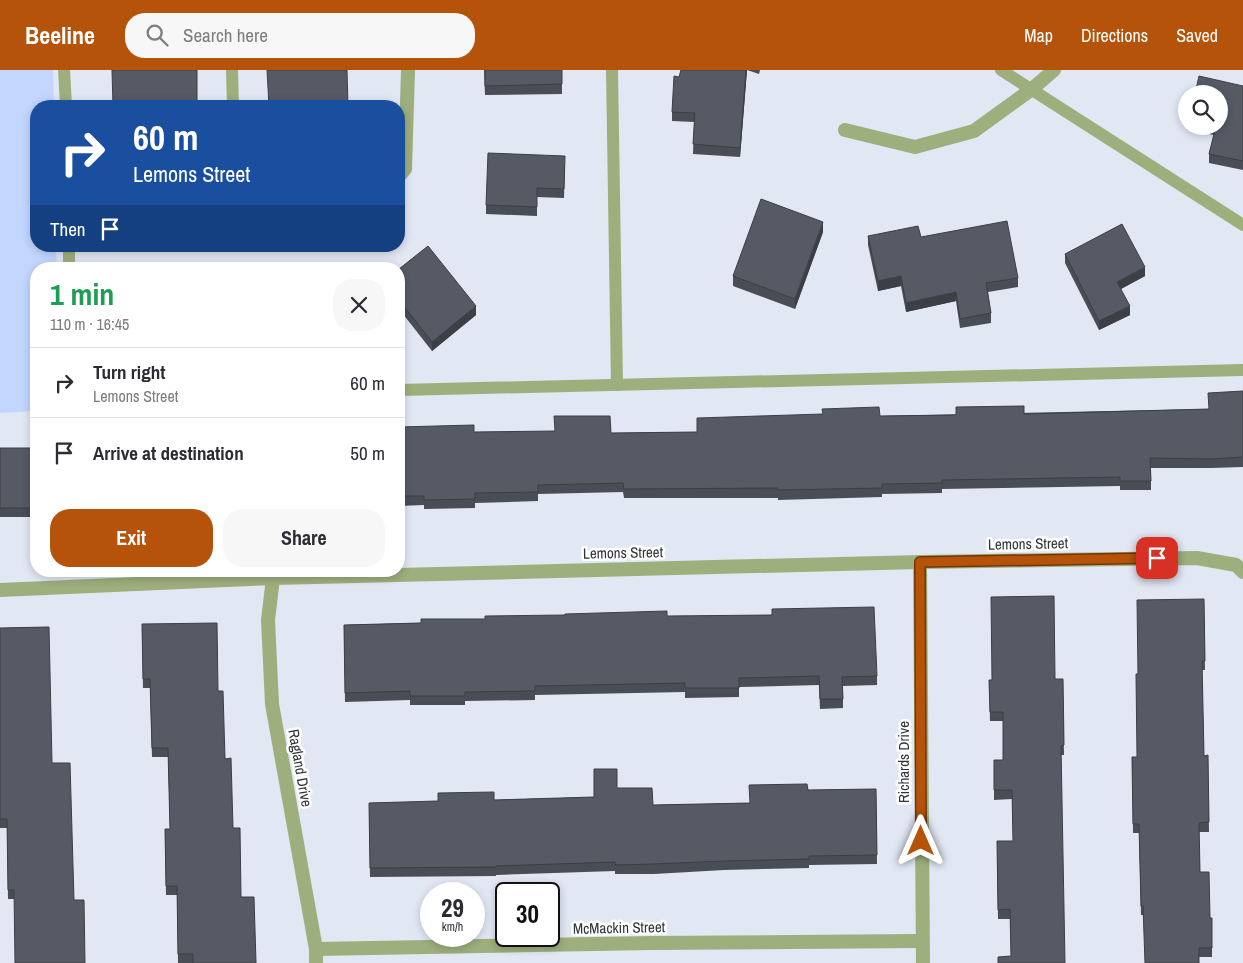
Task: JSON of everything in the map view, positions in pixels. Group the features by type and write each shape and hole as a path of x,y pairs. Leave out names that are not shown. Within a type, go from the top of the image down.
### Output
{"street":[{"path":"405,170 408,70"},
{"path":"845,130 916,147 974,131 1032,90 1054,70"},
{"name":"Lemons Street","path":"405,575 920,562 1197,558 1236,565 1243,572"},
{"name":"Richards Drive","path":"920,562 923,963"},
{"name":"Lemons Street","path":"0,590 313,577"},
{"name":"Ragland Drive","path":"273,578 268,620 272,704 316,956"},
{"name":"McMackin Street","path":"316,956 642,943 922,941"}],"lane":[{"path":"64,70 66,100"},
{"path":"232,70 233,100"},
{"path":"612,70 617,385"},
{"path":"1002,70 1243,226"},
{"path":"405,390 1243,370"}],"shaded area":[{"path":"0,70 53,70 54,100 30,100 30,252 56,252 57,262 30,262 30,411 0,413"}],"building":[{"path":"112,70 197,70 197,100 113,100"},
{"path":"267,70 347,70 348,100 269,100"},
{"path":"485,70 562,70 562,84 485,86"},
{"path":"681,70 746,70 740,148 693,144 695,113 672,112 674,76 679,77"},
{"path":"1199,76 1243,86 1243,161 1209,154 1214,135 1228,135 1228,85 1197,85"},
{"path":"488,153 565,156 564,189 537,188 537,207 486,205"},
{"path":"761,199 823,222 795,299 733,276"},
{"path":"1007,221 1018,278 986,283 991,313 960,319 956,292 906,303 901,276 878,281 868,236 918,226 921,237"},
{"path":"1122,224 1145,267 1117,282 1130,306 1099,321 1065,254"},
{"path":"428,246 476,306 432,342 405,308 405,264"},
{"path":"1243,391 1243,457 1211,459 1150,458 1151,481 1120,481 1120,477 942,480 942,483 882,484 882,488 778,490 778,488 624,489 623,483 538,485 538,492 475,493 475,499 424,500 424,496 405,496 405,427 474,425 474,432 555,431 554,416 610,416 611,433 697,432 697,418 823,414 822,409 879,407 880,416 956,415 956,407 1024,406 1024,414 1209,409 1208,393"},
{"path":"0,448 30,448 30,508 0,508"},
{"path":"1054,596 1055,679 1063,679 1064,745 1061,746 1065,963 998,963 998,957 1011,956 1010,909 998,910 997,841 1013,841 1012,790 994,790 994,760 1003,760 1003,712 990,712 989,680 992,680 991,597"},
{"path":"1204,599 1205,661 1202,661 1204,756 1208,755 1209,822 1199,823 1200,872 1209,872 1212,948 1199,948 1199,963 1145,963 1143,906 1141,906 1139,824 1133,824 1132,757 1137,757 1137,600"},
{"path":"874,607 877,676 842,677 843,699 820,699 819,676 739,678 739,688 685,688 685,683 535,686 535,691 465,692 465,696 410,696 410,691 345,693 344,625 421,623 421,619 485,619 485,616 667,611 667,616 772,615 772,609"},
{"path":"217,623 218,691 223,691 225,759 231,758 233,828 240,828 241,897 254,897 256,963 193,963 193,954 178,954 177,886 166,886 165,829 170,829 168,748 152,748 150,679 143,679 142,624"},
{"path":"49,627 52,763 70,763 74,900 84,900 85,963 15,963 14,890 8,890 7,819 0,819 0,628"},
{"path":"594,769 617,769 617,788 652,788 653,805 750,803 749,785 807,784 808,790 876,789 877,855 809,856 809,859 615,865 615,862 496,867 370,868 369,803 438,801 438,793 494,792 494,800 594,797"}],"route":[{"path":"921,841 920,562 1157,558"}]}
